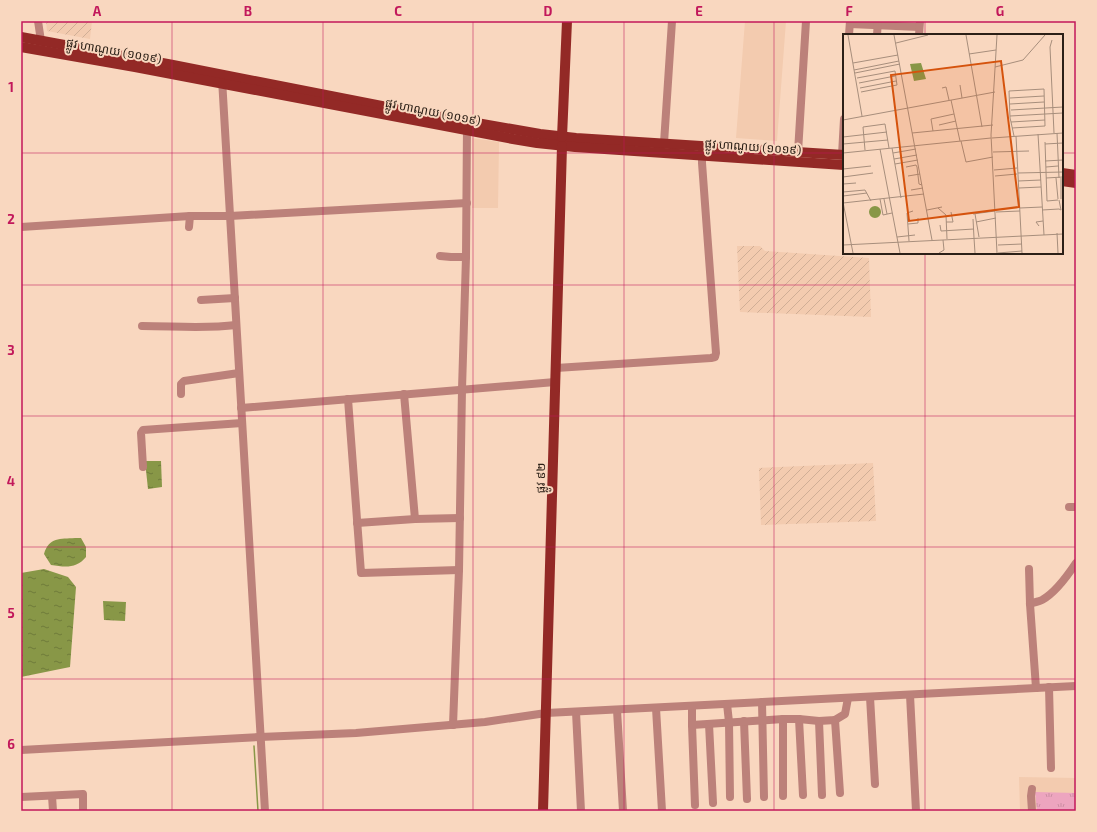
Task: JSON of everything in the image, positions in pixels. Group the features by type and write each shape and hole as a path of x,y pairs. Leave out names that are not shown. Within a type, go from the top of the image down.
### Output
{"main road":[{"name":"ផ្លូវ ៩២","path":"544,811 562,141 567,21"},
{"name":"ផ្លូវ ហាណូយ (១០១៩)","path":"21,37 41,45 467,126 562,141 702,151 843,158"},
{"name":"ផ្លូវ ហាណូយ (១០១៩)","path":"21,47 41,45"},
{"name":"ផ្លូវ ហាណូយ (១០១៩)","path":"562,141 664,144 702,151 798,152 843,158"},
{"path":"1063,173 1076,174"},
{"path":"1063,181 1076,182"}],"street":[{"path":"38,21 41,45"},
{"path":"664,144 672,21"},
{"path":"798,152 806,21"},
{"path":"850,34 850,22 878,23 919,28"},
{"path":"877,34 878,23"},
{"path":"222,79 264,811"},
{"path":"453,725 459,570 467,203 467,126"},
{"path":"556,368 711,358 715,356 702,151"},
{"path":"21,227 190,216 230,216 467,203"},
{"path":"189,227 190,216"},
{"path":"440,256 466,257"},
{"path":"201,300 235,298"},
{"path":"142,326 173,326 191,328 236,325"},
{"path":"181,394 181,384 184,381 239,374"},
{"path":"241,408 555,382"},
{"path":"404,394 415,519"},
{"path":"348,399 356,523 361,573 459,570"},
{"path":"143,467 141,433 143,430 242,423"},
{"path":"356,523 460,518"},
{"path":"1030,604 1042,600 1058,587 1066,579 1076,563"},
{"path":"1029,569 1036,688"},
{"path":"21,750 260,736 356,733 485,722 546,713 1076,686"},
{"path":"1049,687 1051,768"},
{"path":"910,695 916,811"},
{"path":"870,697 875,784"},
{"path":"692,725 782,719 835,720 845,714 848,698"},
{"path":"762,702 764,797"},
{"path":"727,704 729,722 730,797"},
{"path":"692,706 695,805"},
{"path":"656,708 662,811"},
{"path":"617,710 623,811"},
{"path":"576,712 581,811"},
{"path":"782,719 783,796"},
{"path":"799,719 803,795"},
{"path":"819,720 822,795"},
{"path":"835,720 840,793"},
{"path":"744,722 747,799"},
{"path":"709,724 712,803"},
{"path":"1032,789 1032,811"},
{"path":"21,797 82,794 84,811"},
{"path":"52,796 53,811"}],"shaded area":[{"path":"46,21 92,21 90,39 47,31"},
{"path":"745,21 786,21 777,141 736,138"},
{"path":"472,138 499,142 498,208 472,208"},
{"path":"737,246 760,246 765,251 869,258 871,317 740,312"},
{"path":"873,463 876,521 761,525 759,468"},
{"path":"1019,777 1076,778 1076,811 1020,811"}],"green space":[{"path":"1035,792 1076,793 1076,811 1037,811"}],"water":[{"path":"145,461 161,461 162,487 148,489"},
{"path":"81,538 86,547 86,557 82,561 78,564 66,567 51,565 44,554 49,544 56,540"},
{"path":"44,569 68,577 76,587 70,667 21,677 21,573"},
{"path":"103,601 126,602 125,621 104,620"}],"waterway":[{"path":"254,746 258,811"}]}
